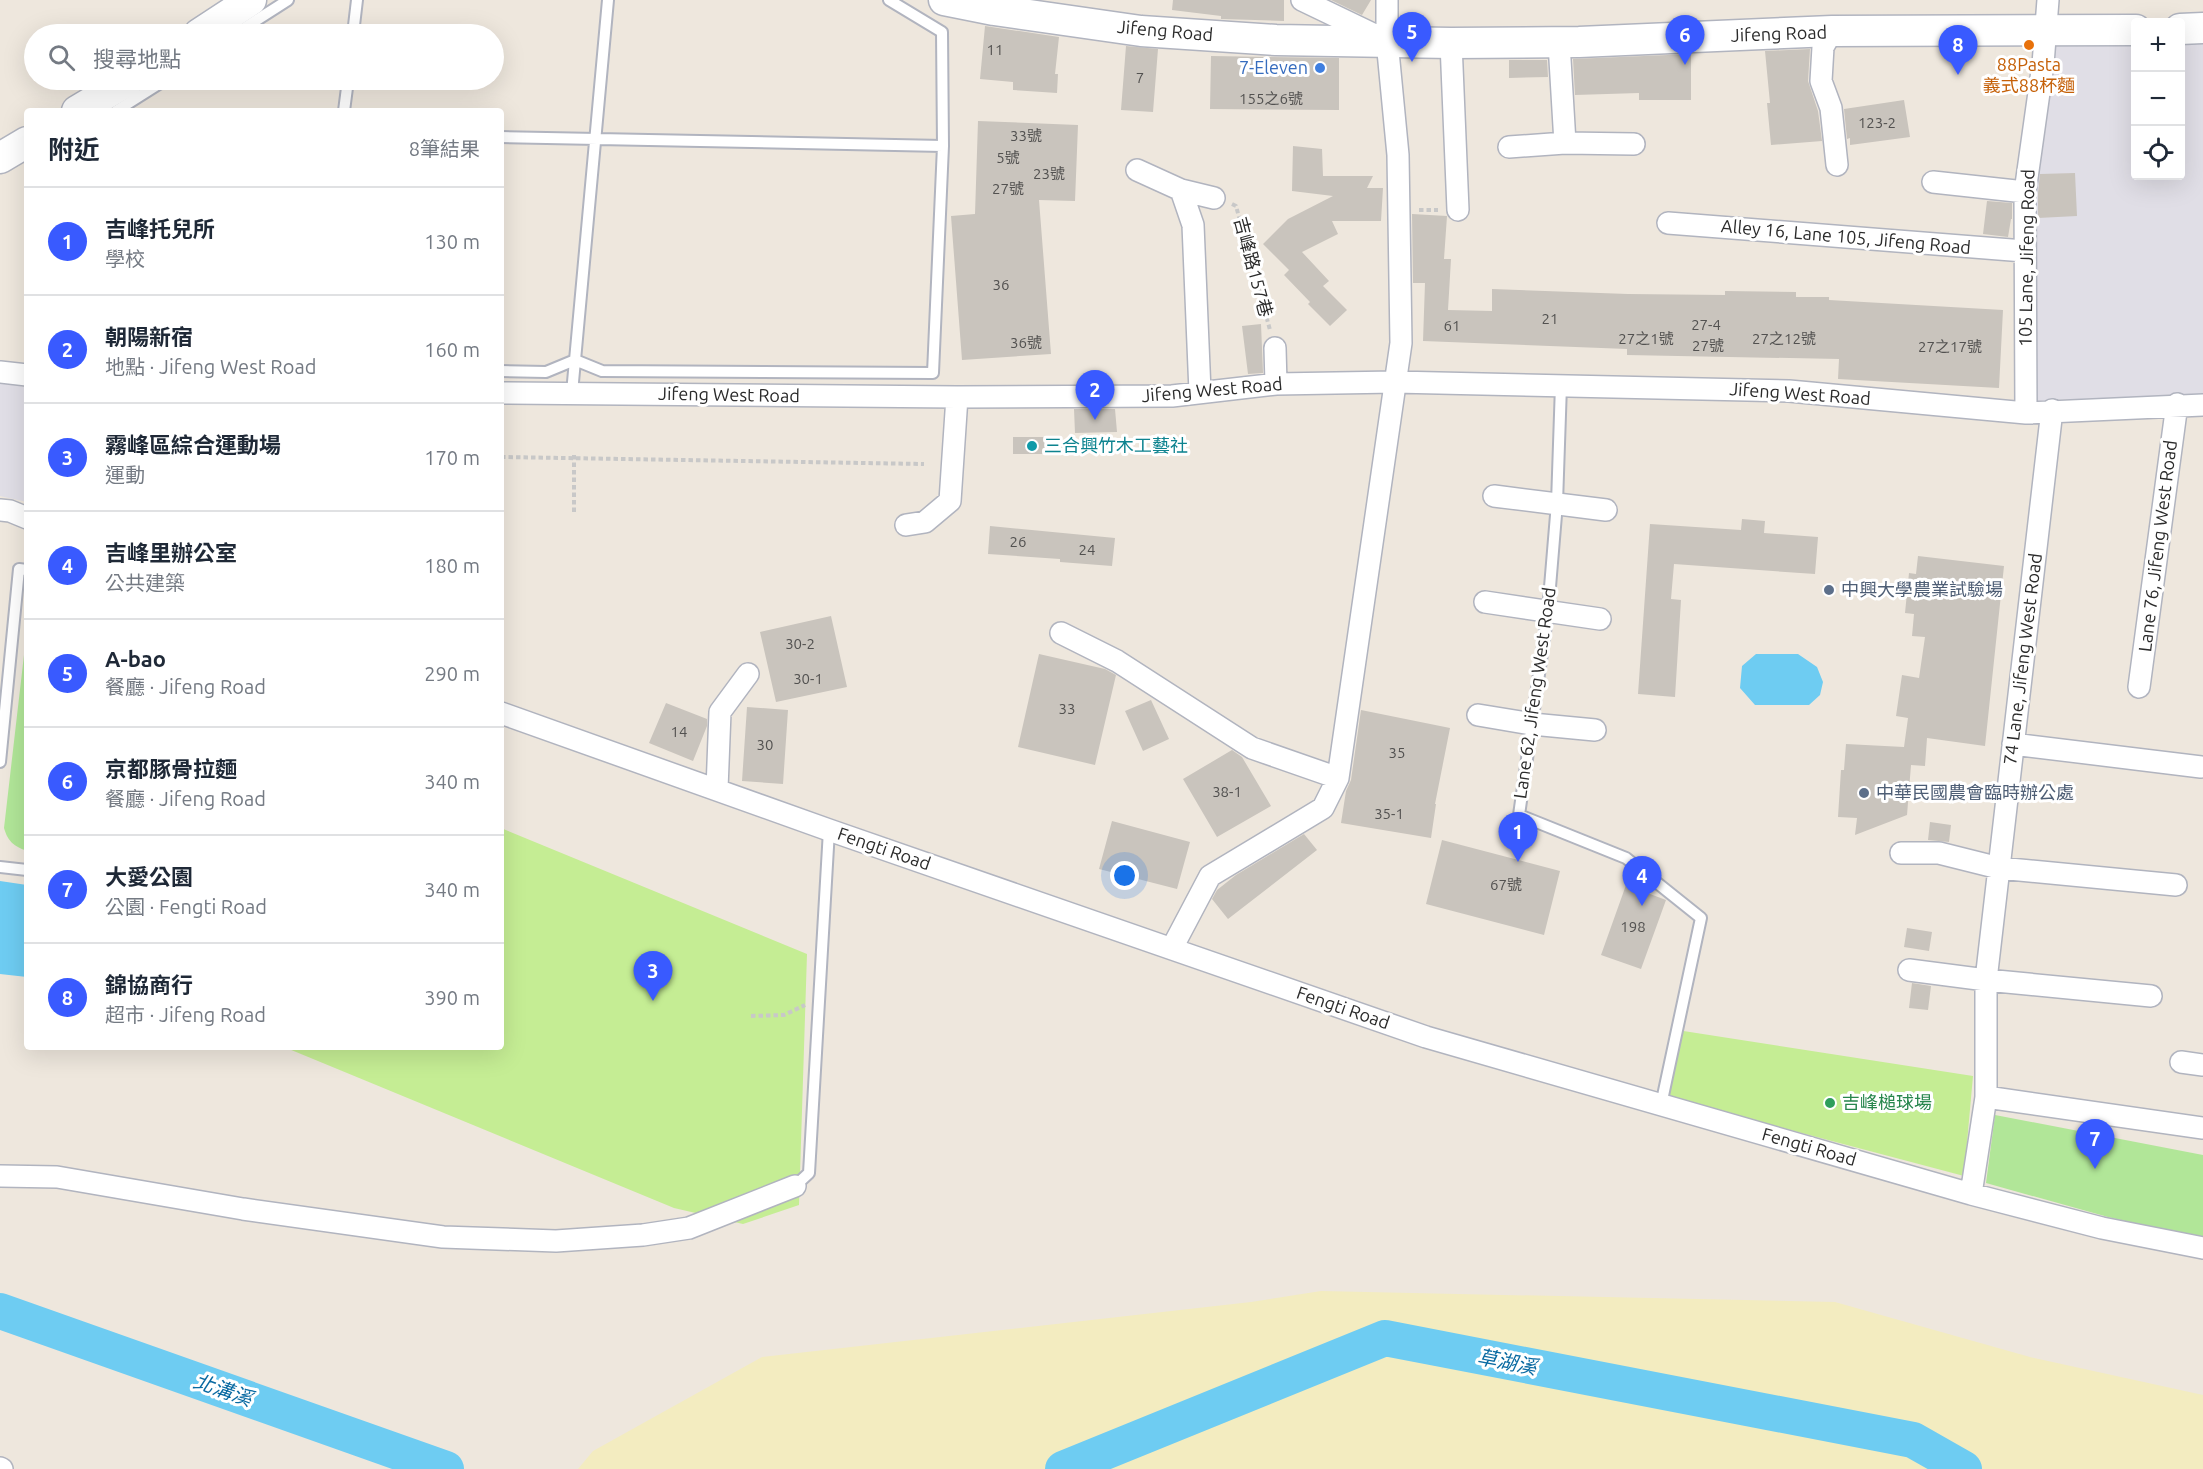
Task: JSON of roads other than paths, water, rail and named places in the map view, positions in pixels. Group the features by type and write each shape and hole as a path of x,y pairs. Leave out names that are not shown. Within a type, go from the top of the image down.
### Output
{"street":[{"path":"214,24 250,0"},
{"name":"Jifeng Road","path":"944,0 1141,31 1276,40 1559,43 1832,31 2131,30"},
{"name":"Jifeng Road","path":"1302,0 1387,41"},
{"path":"1172,948 1210,876 1323,808 1338,778 1401,343 1398,155 1387,41 1387,0"},
{"name":"105 Lane, Jifeng Road","path":"2026,413 2025,192 2043,64 2048,0"},
{"path":"2185,29 2203,28"},
{"path":"1832,31 1823,47 1821,81 1832,108 1837,165"},
{"path":"1451,43 1458,210"},
{"path":"1559,43 1565,143"},
{"path":"82,108 112,90"},
{"path":"1509,147 1565,143 1634,144"},
{"path":"0,158 24,144"},
{"name":"吉峰路157巷","path":"1137,171 1181,190 1214,198"},
{"path":"1934,182 2025,192"},
{"path":"1181,190 1193,225 1200,392"},
{"name":"Alley 16, Lane 105, Jifeng Road","path":"1668,223 2024,251"},
{"path":"1275,348 1276,384"},
{"path":"0,372 24,375"},
{"name":"Jifeng West Road","path":"504,393 957,397 1172,396 1276,384 1395,382 1790,391 2026,413 2176,404 2203,405"},
{"path":"906,525 925,522 950,501 957,397"},
{"name":"Lane 76, Jifeng West Road","path":"2139,687 2176,404"},
{"name":"74 Lane, Jifeng West Road","path":"1971,1194 1986,1097 1986,980 2052,410"},
{"path":"1494,496 1606,510"},
{"path":"0,510 24,517"},
{"path":"1485,602 1600,619"},
{"path":"1061,633 1117,661 1252,748 1338,778"},
{"path":"717,789 720,712 748,674"},
{"name":"Fengti Road","path":"504,713 829,830 1426,1037 1971,1194 2102,1228 2203,1248"},
{"path":"1478,715 1532,724 1596,730"},
{"path":"2013,744 2201,767"},
{"path":"1901,853 1939,853 2000,868 2176,885"},
{"path":"1909,970 2151,996"},
{"path":"2181,1062 2203,1065"},
{"path":"1986,1097 2203,1128"},
{"path":"0,1176 57,1177 243,1209 443,1237 556,1241 643,1235 689,1228 795,1186"}],"lane":[{"path":"251,24 288,0"},
{"path":"354,24 357,0"},
{"path":"572,393 608,0"},
{"path":"504,371 546,372 575,360 602,371 933,373 943,146 942,32 889,0"},
{"path":"121,108 149,90"},
{"path":"344,108 347,90"},
{"path":"504,138 943,146"},
{"name":"Lane 62, Jifeng West Road","path":"1561,385 1557,503 1548,611 1519,815 1626,858 1701,918 1661,1105"},
{"path":"0,762 19,569 24,570"},
{"path":"795,1186 810,1173 829,830"},
{"path":"0,867 24,870"}],"water":[{"path":"1756,654 1798,654 1817,667 1823,682 1820,695 1809,705 1755,705 1740,688 1742,666"},
{"path":"0,881 24,885 24,977 0,974"}],"waterway":[{"name":"北溝溪","path":"0,1311 446,1469"},
{"name":"草湖溪","path":"1063,1469 1385,1338 1913,1440 1964,1469"}],"place":[{"name":"88Pasta 義式88杯麵","path":"2029,45"},
{"name":"A-bao","path":"1412,62"},
{"name":"京都豚骨拉麵","path":"1685,65"},
{"name":"7-Eleven","path":"1320,68"},
{"name":"錦協商行","path":"1958,75"},
{"name":"朝陽新宿","path":"1095,420"},
{"name":"三合興竹木工藝社","path":"1032,446"},
{"name":"中興大學農業試驗場","path":"1829,590"},
{"name":"中華民國農會臨時辦公處","path":"1864,793"},
{"name":"吉峰托兒所","path":"1518,862"},
{"name":"吉峰里辦公室","path":"1642,906"},
{"name":"霧峰區綜合運動場","path":"653,1001"},
{"name":"吉峰槌球場","path":"1830,1103"},
{"name":"大愛公園","path":"2095,1169"}]}
